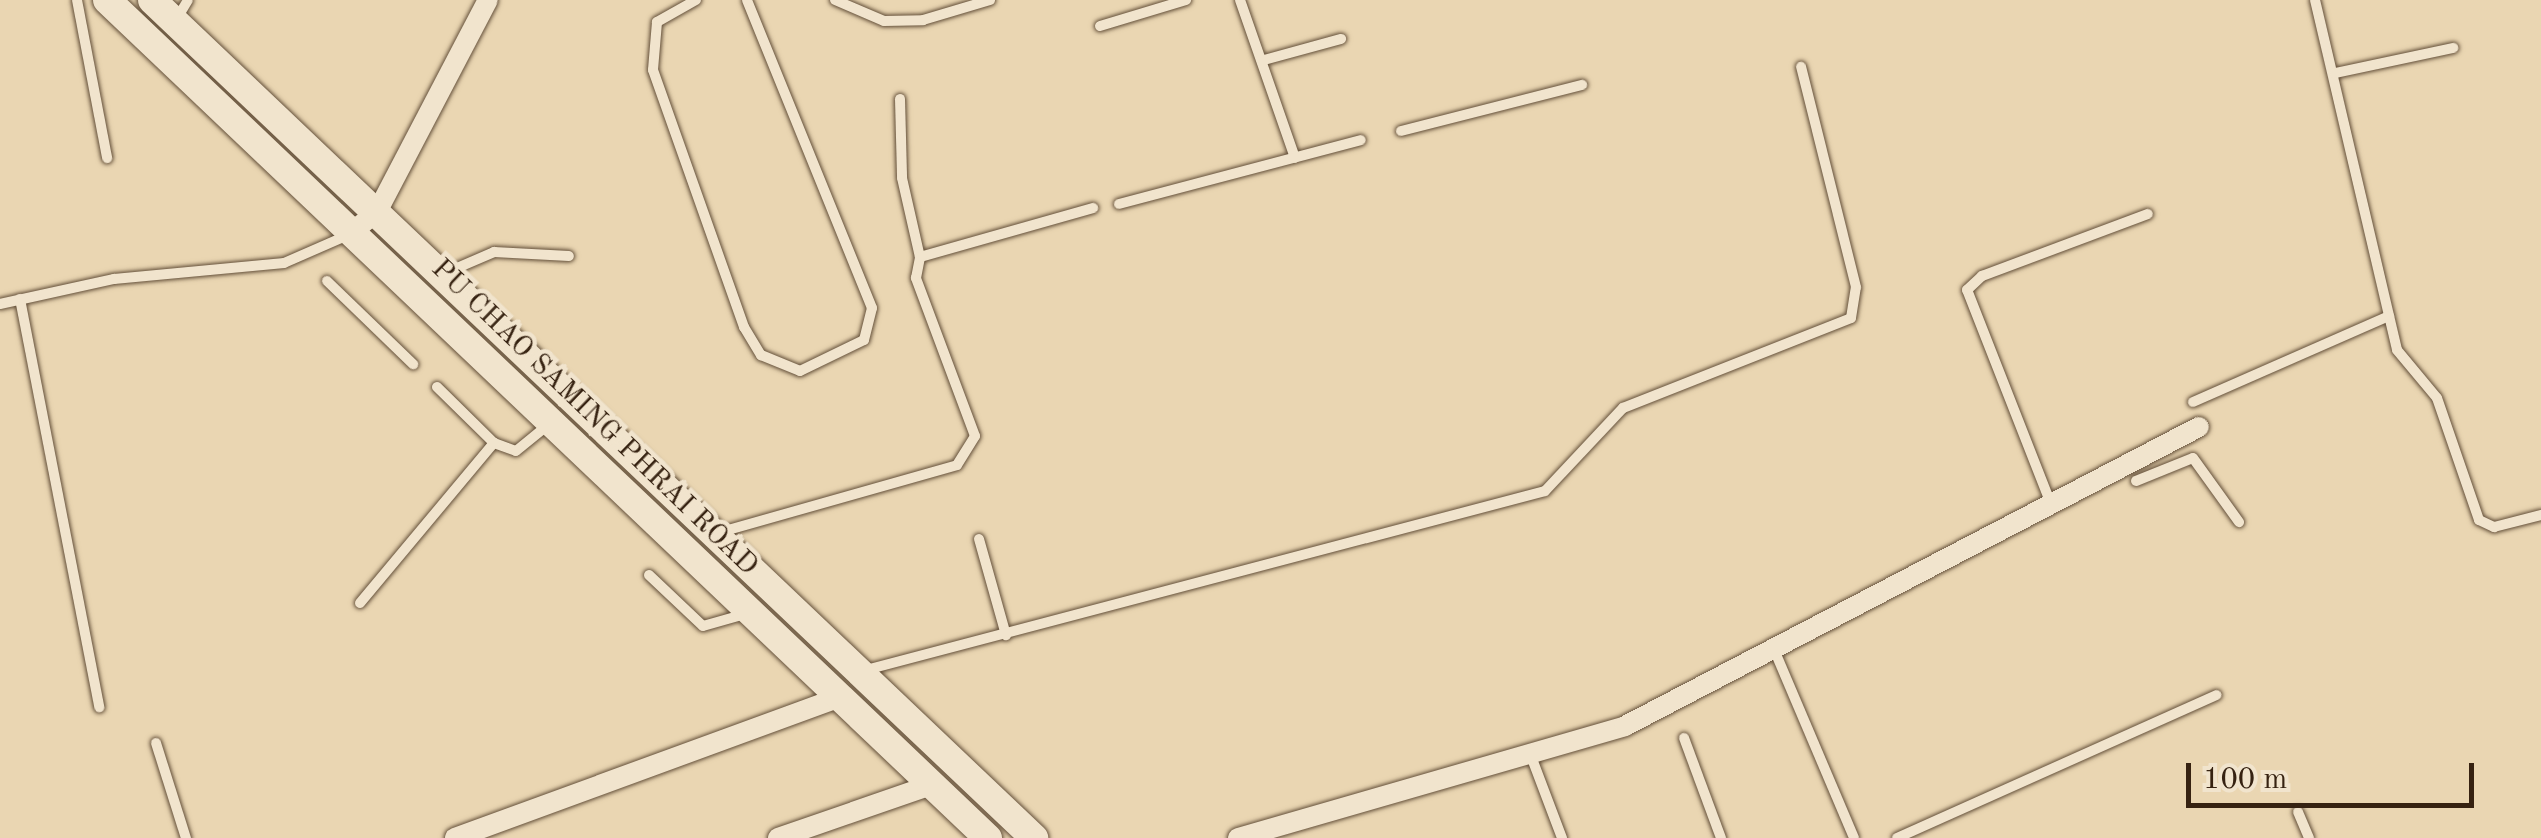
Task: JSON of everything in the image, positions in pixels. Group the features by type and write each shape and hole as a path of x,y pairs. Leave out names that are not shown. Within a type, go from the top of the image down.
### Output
{"main road":[{"name":"PU CHAO SAMING PHRAI ROAD","path":"107,0 988,838"},
{"name":"PU CHAO SAMING PHRAI ROAD","path":"152,0 182,11 377,212 1034,838"}],"street":[{"path":"352,232 377,212 488,0"},
{"path":"1238,838 1530,756 1640,720 1773,646 2193,435"},
{"path":"456,838 840,697"},
{"path":"778,838 931,785"}],"lane":[{"path":"76,0 107,158"},
{"path":"696,0 657,22 653,70 744,327 761,355 800,371 864,340 872,308 747,0"},
{"path":"835,0 884,20 923,20 990,0"},
{"path":"1100,26 1186,0"},
{"path":"1240,0 1295,158"},
{"path":"2315,0 2335,72 2397,350 2437,398 2479,520 2494,527 2541,514"},
{"path":"1264,60 1341,39"},
{"path":"2335,72 2453,48"},
{"path":"861,672 1545,492 1623,408 1852,318 1856,287 1801,66"},
{"path":"1402,132 1582,86"},
{"path":"715,534 925,481 970,450 970,410 916,278 920,257 902,178 900,99"},
{"path":"1119,204 1361,140"},
{"path":"920,257 1093,208"},
{"path":"2051,506 1966,290 2148,214"},
{"path":"0,304 114,279 284,263 352,232"},
{"path":"442,274 494,252 569,256"},
{"path":"327,281 413,364"},
{"path":"20,299 99,707"},
{"path":"2193,402 2389,316"},
{"path":"437,388 494,443 516,452 551,422"},
{"path":"2193,435 2193,458 2240,522"},
{"path":"360,603 494,443"},
{"path":"2136,482 2193,458"},
{"path":"979,540 1006,635"},
{"path":"649,575 703,626 749,612"},
{"path":"1773,646 1854,838"},
{"path":"1897,838 2216,695"},
{"path":"1684,738 1721,838"},
{"path":"156,744 186,838"},
{"path":"1530,756 1562,838"},
{"path":"2298,812 2309,838"}]}
